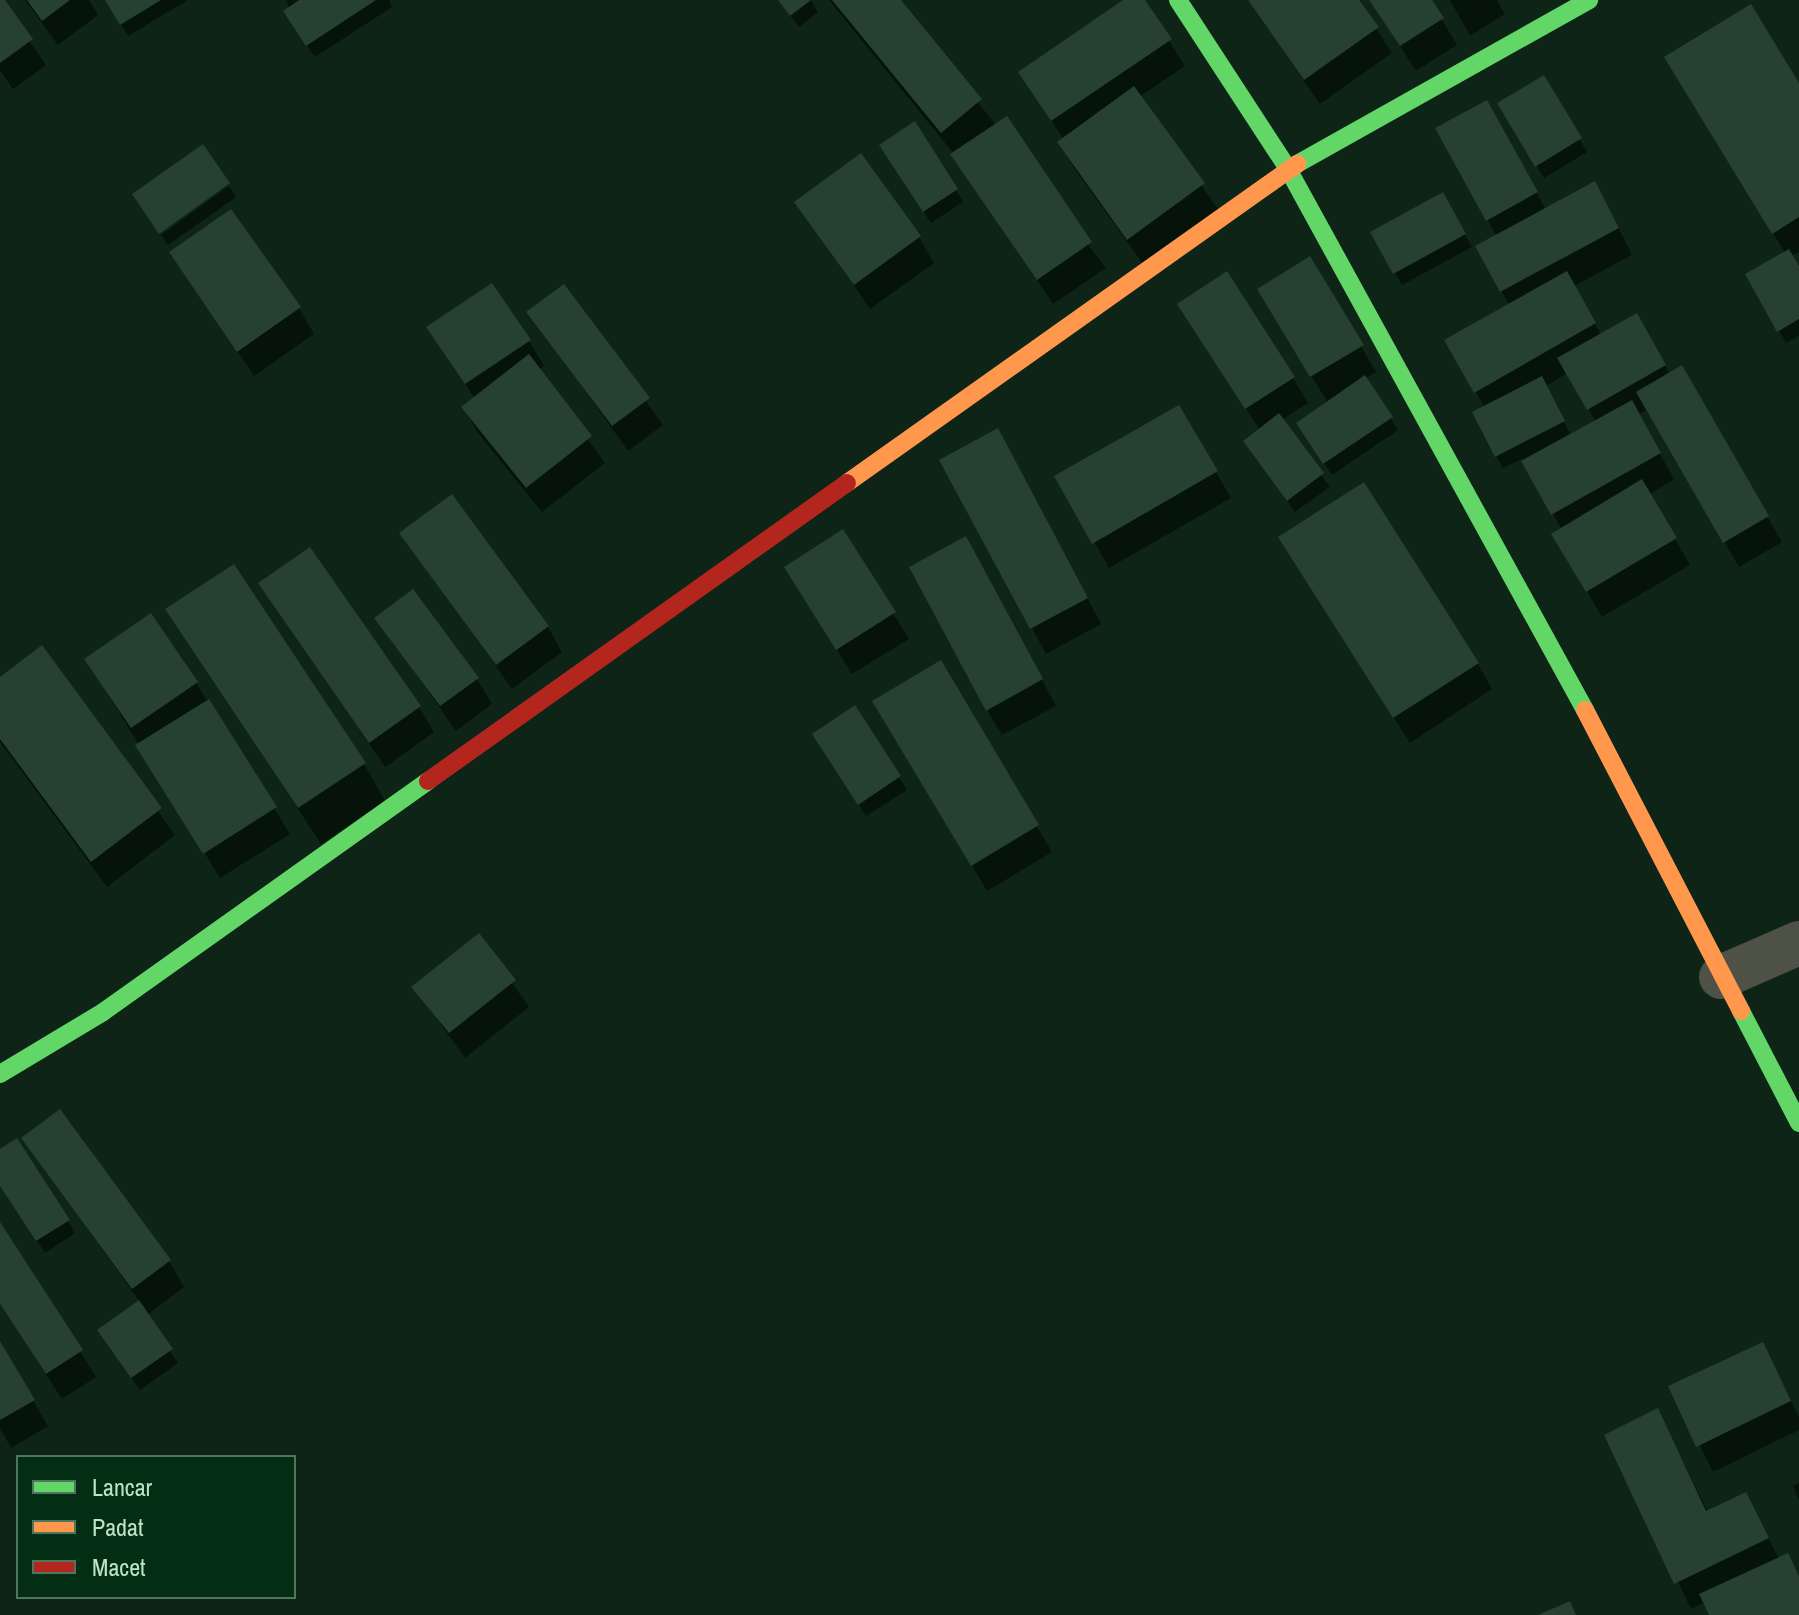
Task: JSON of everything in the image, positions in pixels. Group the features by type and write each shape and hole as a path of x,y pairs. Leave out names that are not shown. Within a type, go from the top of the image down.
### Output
{"street":[{"path":"1178,0 1288,169 1548,639 1799,1123"},
{"path":"0,1074 103,1012 1288,169 1589,0"},
{"path":"1721,977 1799,943"}],"building":[{"path":"0,0 5,0 33,39 0,63"},
{"path":"27,0 70,0 42,21"},
{"path":"105,0 161,0 120,25"},
{"path":"299,0 376,0 306,46 283,11"},
{"path":"778,0 811,0 790,16"},
{"path":"832,0 901,0 982,99 941,133"},
{"path":"1123,0 1145,0 1172,39 1051,121 1018,72"},
{"path":"1248,0 1359,0 1379,27 1304,80"},
{"path":"1369,0 1432,0 1444,18 1400,46"},
{"path":"1751,4 1799,83 1799,217 1772,234 1664,57"},
{"path":"1544,75 1582,138 1535,167 1497,103"},
{"path":"1134,86 1205,183 1127,240 1057,142"},
{"path":"1487,100 1538,192 1486,221 1435,128"},
{"path":"1007,116 1092,242 1037,280 950,154"},
{"path":"915,121 958,189 923,212 879,145"},
{"path":"203,144 230,183 159,234 132,194"},
{"path":"861,153 921,236 854,285 794,202"},
{"path":"1595,181 1619,228 1500,292 1475,246"},
{"path":"1443,192 1466,234 1393,274 1370,232"},
{"path":"231,209 301,307 237,352 169,252"},
{"path":"1789,249 1799,266 1799,319 1777,332 1745,274"},
{"path":"1310,256 1364,345 1310,377 1257,289"},
{"path":"1227,271 1295,377 1245,409 1177,304"},
{"path":"1567,271 1596,323 1474,393 1444,340"},
{"path":"492,283 531,340 465,384 426,327"},
{"path":"564,284 650,398 612,426 526,312"},
{"path":"1637,313 1666,365 1587,410 1557,358"},
{"path":"529,354 592,436 526,488 461,407"},
{"path":"1682,365 1769,516 1723,543 1636,392"},
{"path":"1365,375 1393,417 1323,464 1296,423"},
{"path":"1542,376 1565,421 1495,457 1472,412"},
{"path":"1632,400 1661,453 1551,515 1521,461"},
{"path":"1179,405 1218,471 1092,544 1054,476"},
{"path":"1279,413 1324,473 1287,501 1243,441"},
{"path":"998,428 1088,598 1030,629 939,460"},
{"path":"1642,479 1677,538 1586,592 1551,534"},
{"path":"1364,482 1479,663 1393,718 1278,537"},
{"path":"452,494 549,626 496,665 399,533"},
{"path":"843,529 896,612 836,650 784,567"},
{"path":"966,536 1043,679 986,711 909,567"},
{"path":"310,547 421,706 369,743 258,583"},
{"path":"234,564 366,763 298,808 165,609"},
{"path":"413,589 479,678 440,706 374,618"},
{"path":"151,613 198,682 131,728 84,659"},
{"path":"42,645 162,808 91,862 0,739 0,677"},
{"path":"941,660 1039,825 971,866 872,701"},
{"path":"209,699 277,807 203,854 135,745"},
{"path":"855,705 901,776 858,805 812,734"},
{"path":"479,933 516,980 449,1033 411,987"},
{"path":"60,1109 171,1260 132,1289 21,1138"},
{"path":"17,1138 70,1220 36,1241 0,1186 0,1149"},
{"path":"0,1222 83,1350 46,1374 0,1304"},
{"path":"139,1300 173,1349 131,1378 97,1330"},
{"path":"0,1341 35,1400 0,1420"},
{"path":"1763,1342 1791,1401 1696,1447 1668,1386"},
{"path":"1658,1408 1706,1511 1746,1492 1769,1538 1674,1584 1604,1435"},
{"path":"1788,1553 1799,1576 1799,1615 1709,1615 1699,1594"},
{"path":"1570,1601 1576,1615 1538,1615"}],"traffic: fast":[{"path":"1178,0 1288,169 1585,710"},
{"path":"1297,164 1589,0"},
{"path":"0,1074 103,1012 428,781"},
{"path":"1741,1011 1799,1123"}],"traffic: slow":[{"path":"847,483 1297,164"},
{"path":"1585,710 1741,1011"}],"traffic: jam":[{"path":"428,781 847,483"}]}
